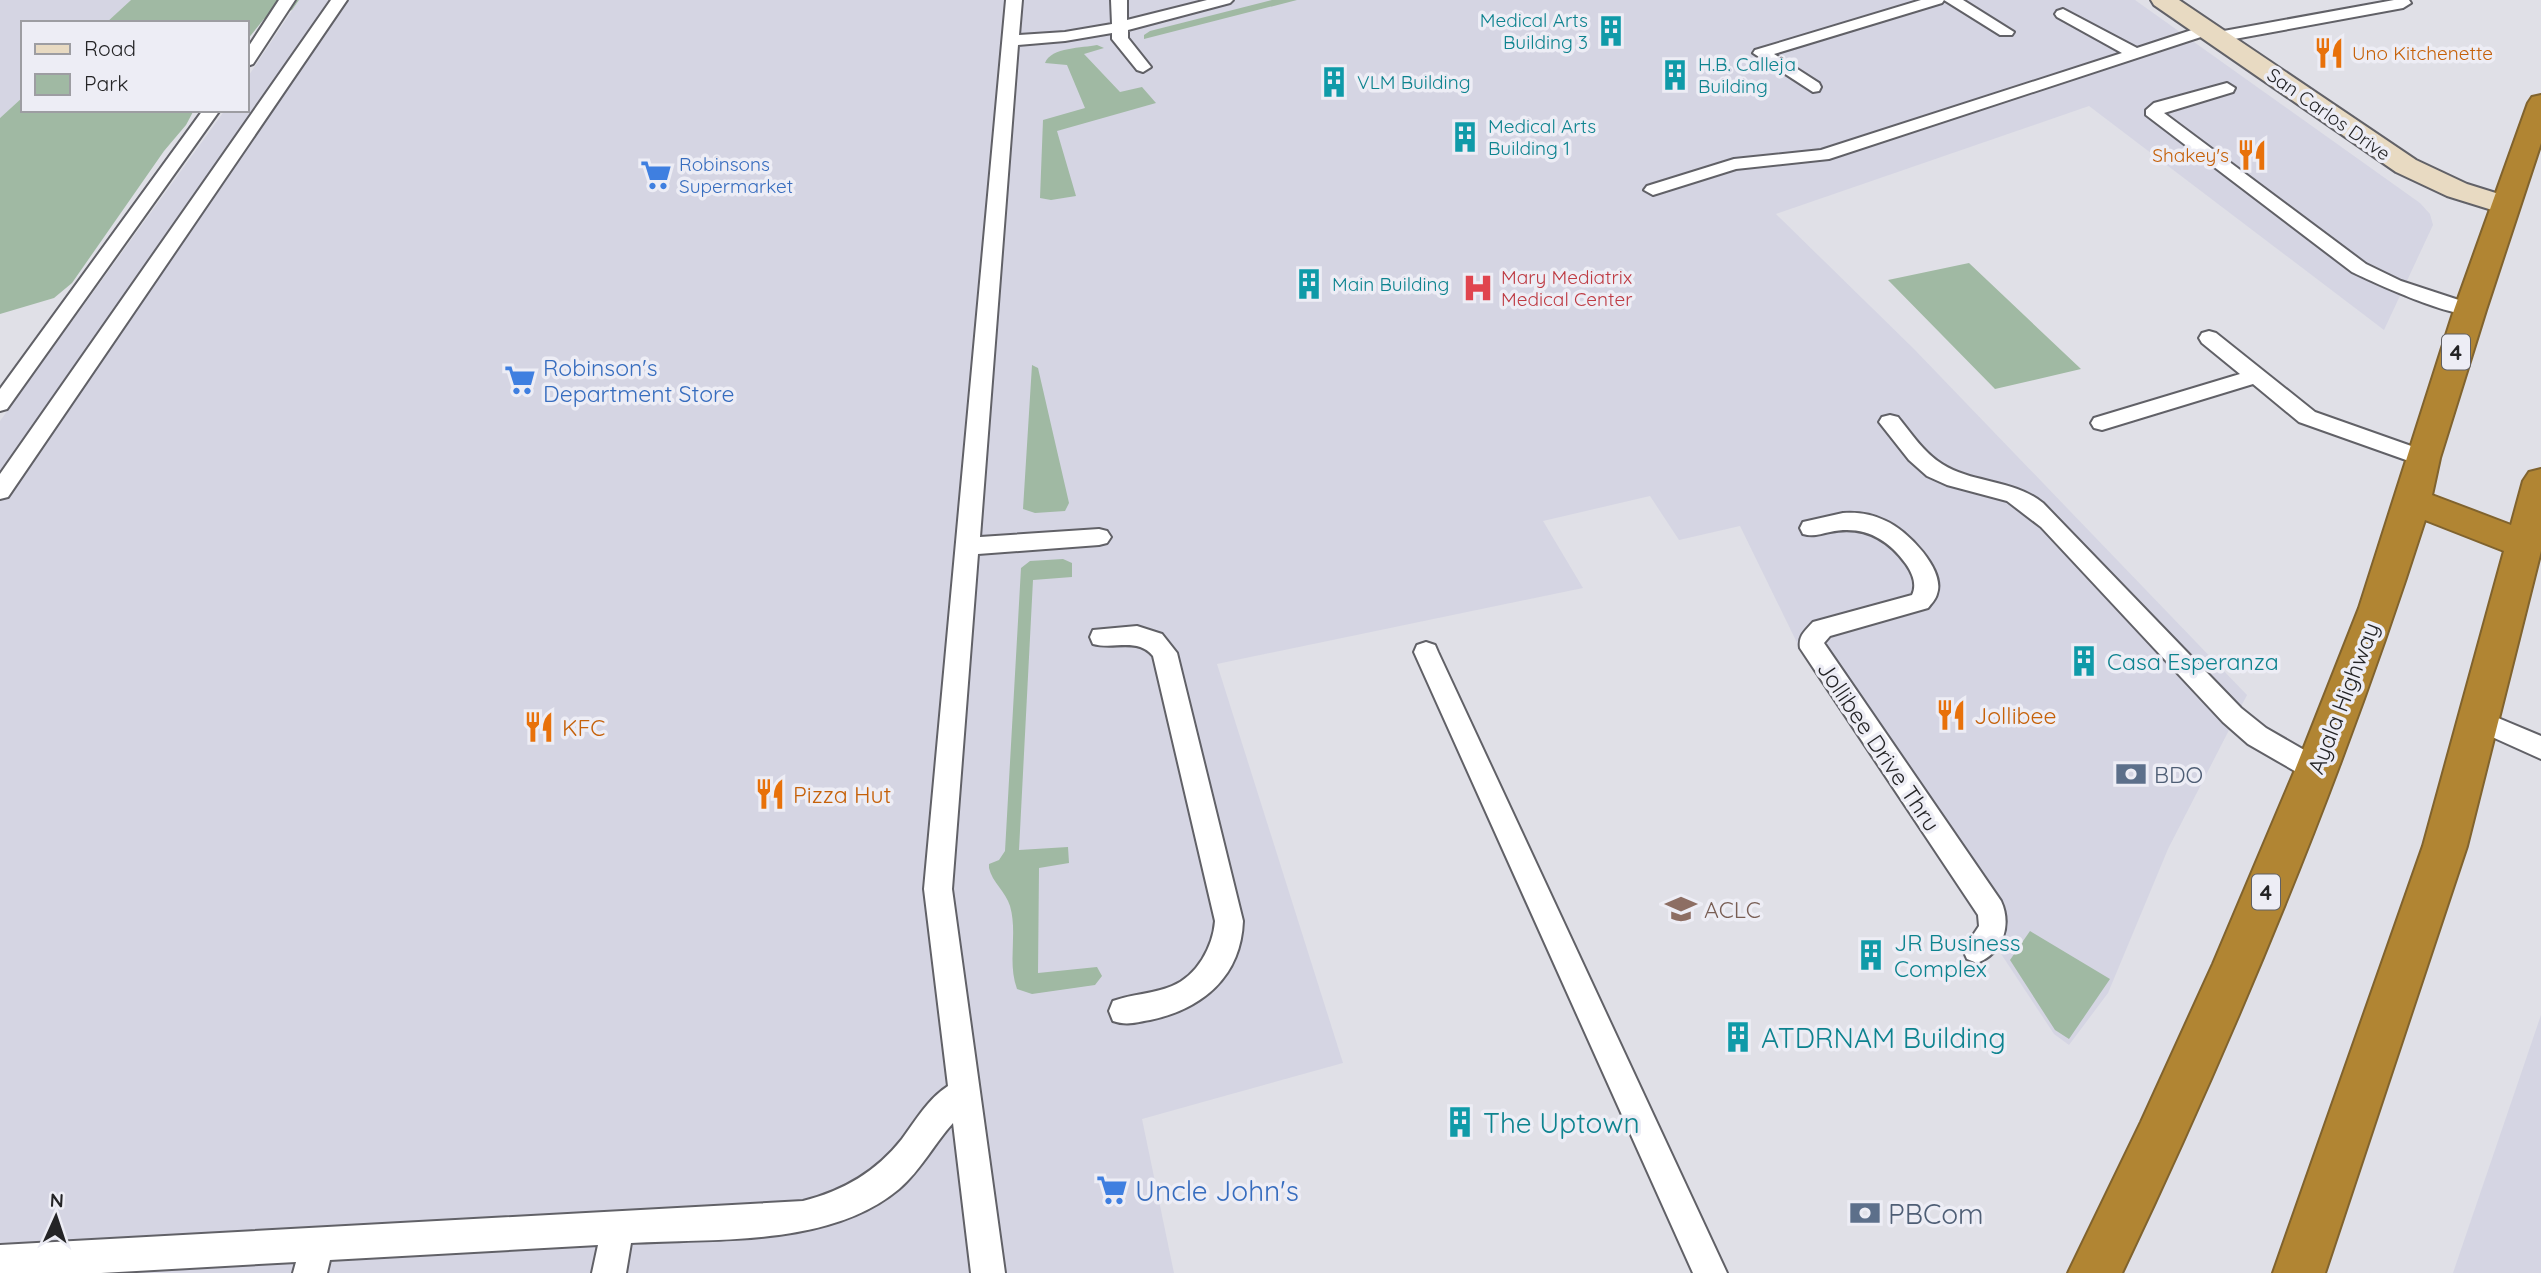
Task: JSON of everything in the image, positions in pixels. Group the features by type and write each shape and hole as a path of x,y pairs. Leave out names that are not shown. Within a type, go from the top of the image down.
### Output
{"highway":[{"name":"Ayala Highway","path":"2094,1273 2158,1140 2235,967 2316,770 2378,608 2470,310 2541,103"},
{"path":"2299,1273 2445,846 2541,481"},
{"path":"2413,501 2526,545"}],"street":[{"name":"San Carlos Drive","path":"2163,0 2406,166 2431,179 2505,205"}],"lane":[{"path":"248,59 287,0"},
{"path":"0,491 340,0"},
{"path":"988,1273 938,889 1014,0"},
{"path":"1119,0 1118,28 1123,45 1143,67"},
{"path":"1010,40 1052,39 1118,28 1225,0"},
{"path":"1813,87 1761,53 1937,0"},
{"path":"1952,0 2006,32"},
{"path":"1653,190 1734,164 1824,155 2136,54 2212,33 2403,2"},
{"path":"2063,14 2136,54"},
{"path":"2227,88 2160,107 2155,110 2155,115 2359,268 2395,285 2470,310"},
{"path":"0,404 211,112"},
{"path":"2209,338 2307,417 2423,458"},
{"path":"2102,424 2255,376"},
{"path":"1890,422 1926,464 1937,471 1956,479 2011,493 2029,503 2232,715 2258,736 2316,770"},
{"name":"Jollibee Drive Thru","path":"1811,528 1845,521 1864,522 1884,528 1899,540 1927,578 1927,591 1920,602 1822,629 1811,640 1812,648 1991,910 1995,921 1993,930 1977,950"},
{"path":"967,546 1100,537"},
{"path":"1102,637 1144,637 1155,640 1165,653 1230,923 1222,955 1198,989 1177,999 1124,1012"},
{"path":"1426,652 1710,1273"},
{"path":"2479,720 2541,748"},
{"path":"0,1262 314,1259 618,1227 803,1217 830,1211 852,1202 900,1166 934,1120 948,1105 964,1094"},
{"path":"609,1273 618,1227"}],"shaded area":[{"path":"0,0 131,0 108,21 21,21 21,99 0,118"},
{"path":"299,0 2135,0 2420,203 2430,214 2433,225 2384,330 2089,106 1776,214 1914,349 2247,695 2168,849 2108,993 2069,1045 2054,1034 1801,651 1740,526 1679,540 1650,496 1543,521 1583,588 1217,664 1343,1063 1142,1119 1174,1273 0,1273 0,421 224,112 248,112 248,76"},
{"path":"2541,1015 2541,1273 2453,1273"}],"green space":[{"path":"131,0 299,0 292,10 264,19 248,39 248,21 108,21"},
{"path":"1272,0 1297,0 1144,39 1144,35 1150,31"},
{"path":"1097,45 1104,48 1084,54 1120,92 1142,87 1156,103 1057,131 1076,196 1051,200 1040,198 1043,120 1085,108 1067,65 1045,63 1060,51"},
{"path":"21,99 21,112 193,112 72,283 54,298 0,314 0,118"},
{"path":"1969,263 2081,369 1995,389 1888,280"},
{"path":"1032,365 1038,368 1069,503 1065,511 1035,513 1023,509"},
{"path":"1063,559 1072,563 1072,577 1033,580 1019,850 1068,847 1069,863 1039,868 1038,973 1097,967 1102,976 1095,985 1032,994 1017,989 1013,969 1010,906 993,878 989,864 999,860 1005,851 1021,568 1030,561"},
{"path":"2030,931 2110,979 2069,1039 2055,1030 2010,960"}],"place":[{"name":"Medical Arts Building 3","path":"1611,31"},
{"name":"Uno Kitchenette","path":"2329,53"},
{"name":"H.B. Calleja Building","path":"1675,75"},
{"name":"VLM Building","path":"1334,82"},
{"name":"Medical Arts Building 1","path":"1465,137"},
{"name":"Shakey's","path":"2252,155"},
{"name":"Robinsons Supermarket","path":"656,175"},
{"name":"Main Building","path":"1309,284"},
{"name":"Mary Mediatrix Medical Center","path":"1478,288"},
{"name":"Robinson's Department Store","path":"520,380"},
{"name":"Casa Esperanza","path":"2084,661"},
{"name":"Jollibee","path":"1951,715"},
{"name":"KFC","path":"539,727"},
{"name":"BDO","path":"2131,774"},
{"name":"Pizza Hut","path":"770,794"},
{"name":"ACLC","path":"1681,909"},
{"name":"JR Business Complex","path":"1871,955"},
{"name":"ATDRNAM Building","path":"1738,1037"},
{"name":"The Uptown","path":"1460,1122"},
{"name":"Uncle John's","path":"1112,1190"},
{"name":"PBCom","path":"1865,1213"}]}
